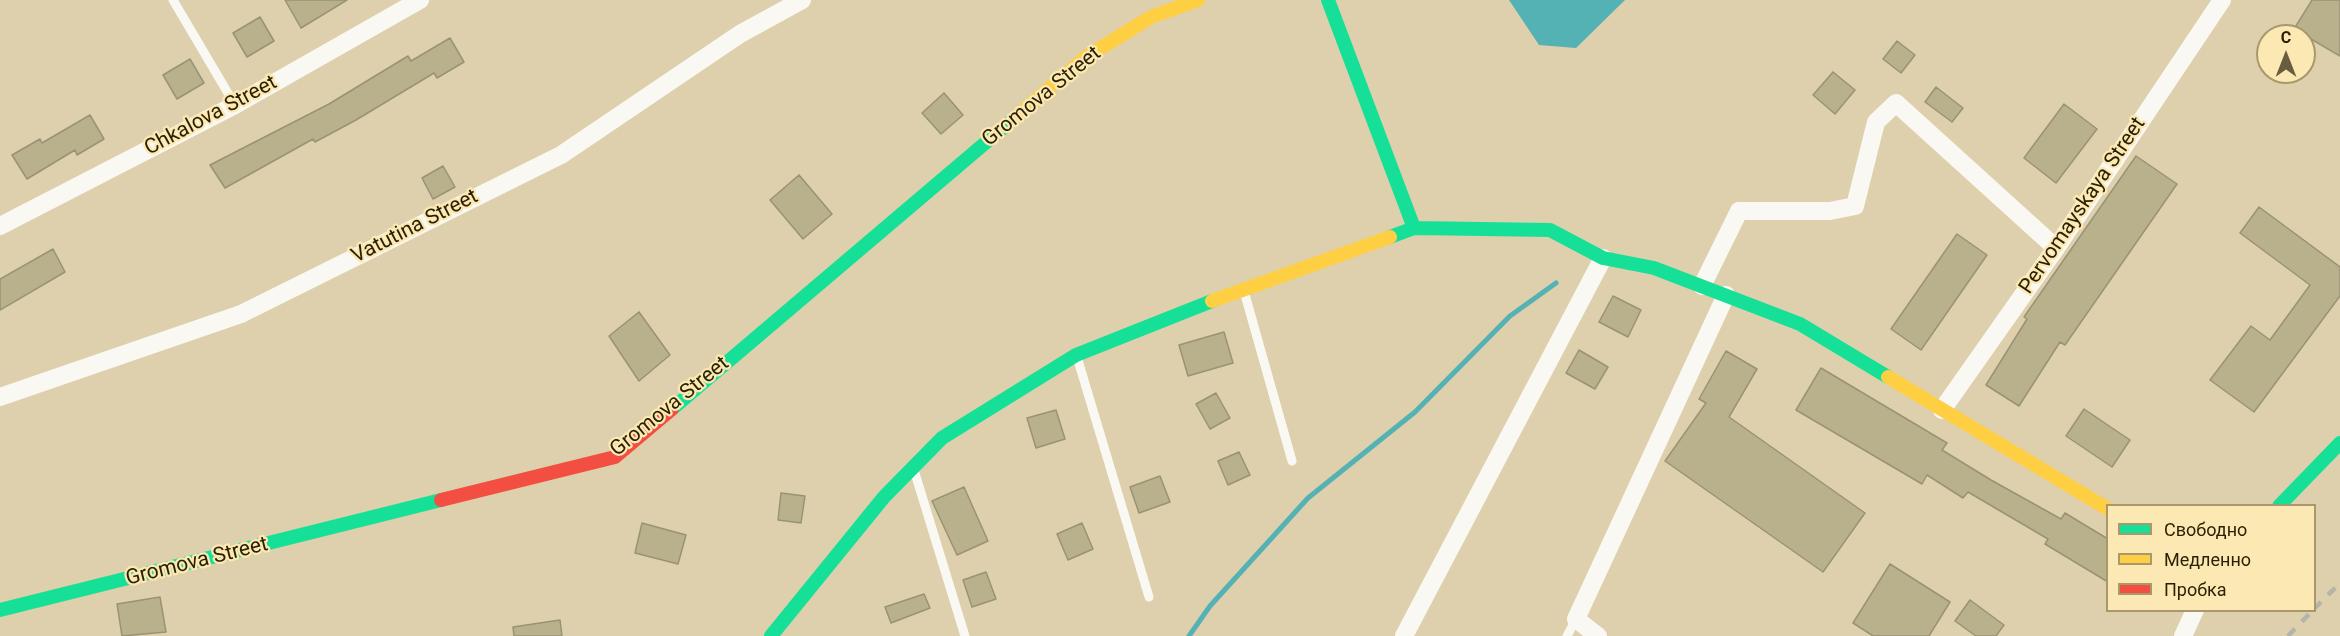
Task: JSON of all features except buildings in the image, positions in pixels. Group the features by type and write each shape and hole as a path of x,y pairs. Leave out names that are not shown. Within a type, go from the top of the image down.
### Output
{"main road":[{"name":"Gromova Street","path":"0,610 615,456 1086,57 1151,17 1198,0"},
{"path":"1328,0 1414,228"},
{"path":"771,636 884,497 942,438 1076,355 1244,289 1414,228 1550,230 1603,258 1654,268 1800,324 2106,508"},
{"path":"2281,504 2340,442"}],"street":[{"name":"Chkalova Street","path":"0,226 236,105 420,0"},
{"name":"Vatutina Street","path":"0,397 241,314 561,155 740,34 802,0"},
{"name":"Pervomayskaya Street","path":"1942,410 2056,248 2222,0"},
{"path":"1702,286 1739,211 1830,211 1855,206 1876,122 1896,103 2056,248"},
{"path":"1404,636 1603,258"},
{"path":"1598,636 1576,619 1726,295"},
{"path":"2183,636 2194,612"}],"lane":[{"path":"173,0 236,105"},
{"path":"1244,289 1292,461"},
{"path":"1076,355 1149,597"},
{"path":"913,468 965,636"},
{"path":"1567,636 1576,619"}],"water":[{"path":"1509,0 1625,0 1576,48 1539,45"}],"waterway":[{"path":"1189,636 1210,606 1308,498 1415,412 1510,316 1556,283"}],"railway":[{"path":"2316,607 2340,583"},
{"path":"2288,636 2311,612"}],"traffic: fast":[{"path":"1328,0 1414,228"},
{"path":"672,409 1017,116"},
{"path":"1390,237 1414,228 1550,230 1603,258 1654,268 1800,324 1888,377"},
{"path":"771,636 884,497 942,438 1076,355 1212,301"},
{"path":"2281,504 2340,443"},
{"path":"0,610 441,500"}],"traffic: slow":[{"path":"1017,116 1086,57 1151,17 1198,0"},
{"path":"1212,301 1390,237"},
{"path":"1888,377 2106,508"}],"traffic: jam":[{"path":"441,500 615,457 672,409"}]}
